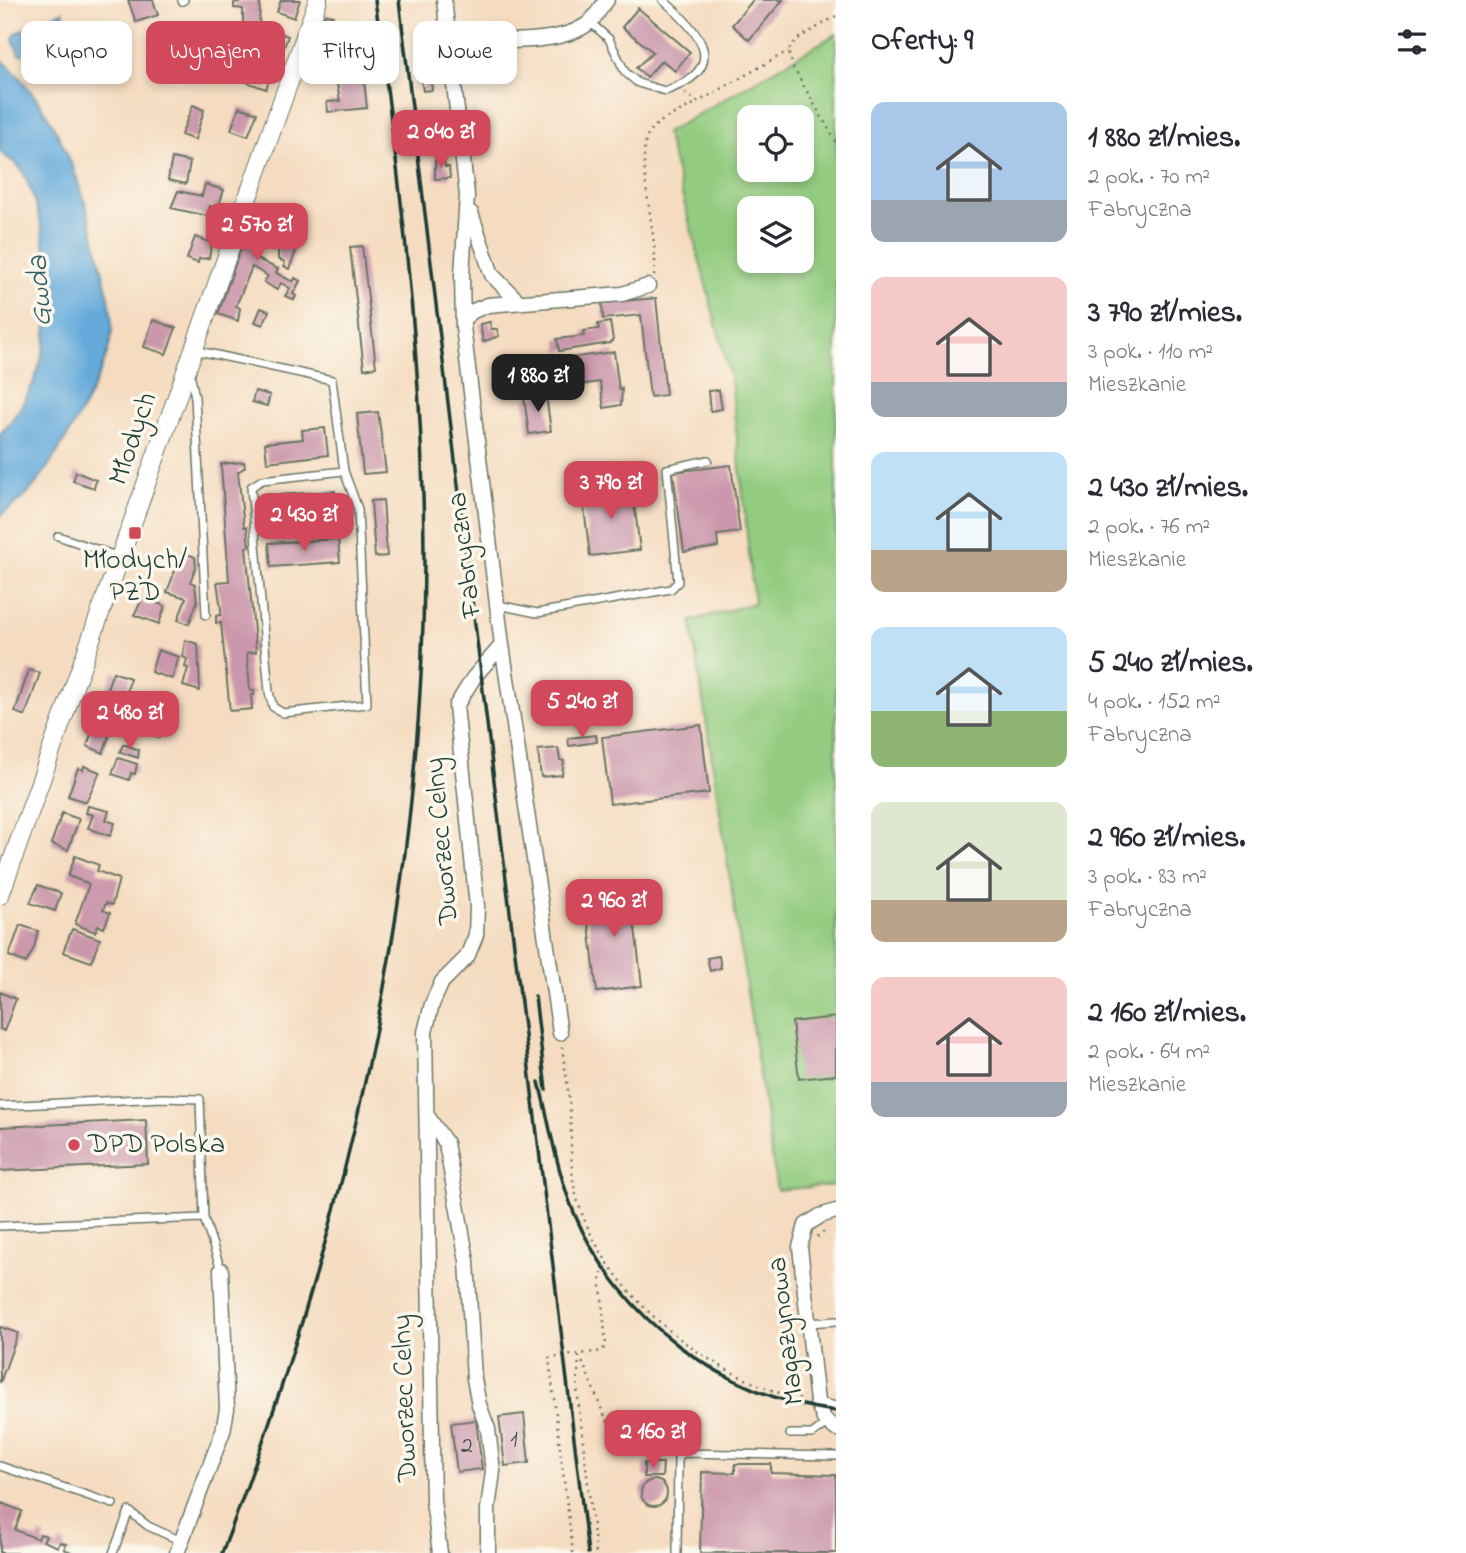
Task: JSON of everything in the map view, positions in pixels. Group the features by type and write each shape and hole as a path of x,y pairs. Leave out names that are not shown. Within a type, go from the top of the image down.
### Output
{"street":[{"name":"Młodych","path":"0,895 318,0"},
{"name":"Fabryczna","path":"444,0 448,21"},
{"path":"517,39 548,38 567,34 590,22 607,0"},
{"name":"Fabryczna","path":"455,84 467,195 463,319 502,645 560,1033"},
{"name":"Fabryczna","path":"467,195 487,266 504,291 519,302"},
{"path":"463,319 480,308 519,302 622,294 648,286"},
{"name":"Dworzec Celny","path":"439,1553 433,1501 427,1292 428,1116 425,1032 432,1004 442,982 467,957 476,935 477,906 456,706 474,677 502,645"},
{"name":"Dworzec Celny","path":"428,1116 446,1143 467,1261 474,1379 479,1405 488,1429 493,1471 488,1509 488,1553"},
{"name":"Magazynowa","path":"832,1426 817,1402 800,1258 803,1231 811,1220 836,1211"},
{"path":"179,1547 223,1431 227,1409 221,1270"}],"lane":[{"path":"590,22 609,39 625,72 638,83 665,91 695,77 705,58 692,25 663,0"},
{"path":"206,615 191,358 332,380 344,471 358,509 367,704 283,713 273,707 269,692 251,487 262,480 344,471"},
{"path":"497,605 537,612 671,589 678,582 667,469 708,460"},
{"path":"58,536 120,557"},
{"path":"0,1106 162,1098 200,1099 204,1218 221,1270"},
{"path":"0,1226 204,1218"},
{"path":"807,1323 836,1321"},
{"path":"817,1402 836,1406"},
{"path":"790,1434 812,1434 832,1426"},
{"path":"677,1553 678,1458 682,1453 836,1456"},
{"path":"0,1466 113,1504"},
{"path":"113,1553 129,1511 179,1547"}],"path":[{"path":"648,286 653,280 656,258 644,145 657,125 788,51 796,40 836,16"},
{"path":"788,51 793,67 836,142"},
{"path":"677,87 698,102"},
{"path":"560,1033 578,1204 609,1263 647,1309 709,1360 764,1388 817,1402"},
{"path":"573,1553 549,1358 602,1351 606,1345 600,1276 609,1263"},
{"path":"579,1356 591,1375 609,1428 617,1433"},
{"path":"579,1356 577,1389 596,1553"}],"green space":[{"path":"836,34 836,1185 777,1190 691,621 754,603 731,380 666,133"}],"water":[{"path":"63,11 66,21 42,21"},
{"path":"21,31 21,55 13,39"},
{"path":"0,58 21,79 21,84 25,84 38,102 67,153 87,208 108,296 112,328 102,366 79,416 36,483 25,496 0,516 0,434 24,402 37,373 45,343 48,292 43,237 30,188 21,169 0,152"}],"building":[{"path":"128,0 153,0 158,15 136,22"},
{"path":"281,0 300,0 294,18 277,12"},
{"path":"753,0 783,0 749,40 732,25"},
{"path":"260,1 259,21 243,21 243,9 234,8 234,3"},
{"path":"638,8 690,52 675,71 662,60 647,77 636,68 653,52 622,27"},
{"path":"325,14 333,16 331,21 322,21"},
{"path":"252,84 268,84 266,89"},
{"path":"337,84 364,84 367,108 328,112 327,102 340,101"},
{"path":"422,84 431,84 432,90 423,91"},
{"path":"193,105 204,110 195,140 181,135"},
{"path":"239,107 257,113 248,136 231,130"},
{"path":"172,158 190,162 186,184 168,180"},
{"path":"444,159 445,167 449,167 450,178 435,179 435,160"},
{"path":"205,184 224,190 218,208 210,206 208,216 171,208 178,191 202,196"},
{"path":"256,204 270,209 266,222 280,234 276,239 296,251 289,269 284,266 285,262 278,259 278,248 274,250 262,242 261,235 255,258 278,269 276,273 293,282 295,278 300,281 293,294 296,296 294,300 285,296 290,288 281,283 277,290 264,282 268,276 252,267 236,306 240,308 238,321 218,314"},
{"path":"195,237 212,243 209,258 199,259 198,263 187,259"},
{"path":"362,246 376,367 364,369 350,247"},
{"path":"656,298 666,395 650,397 641,315 603,319 602,303"},
{"path":"261,308 269,311 263,325 255,322"},
{"path":"153,320 176,328 166,354 144,347"},
{"path":"490,322 491,329 497,329 499,336 483,342 480,324"},
{"path":"610,322 613,340 610,343 559,351 557,339 584,336 583,331 599,329 598,324"},
{"path":"614,352 619,390 622,389 621,405 604,408 600,382 564,387 560,359"},
{"path":"719,390 722,409 710,411 708,391"},
{"path":"255,391 270,395 267,406 252,402"},
{"path":"546,395 551,431 529,434 524,398"},
{"path":"378,412 386,472 363,474 357,414"},
{"path":"325,428 328,455 267,462 265,443 303,439 302,430"},
{"path":"244,462 245,467 238,472 244,527 247,527 249,546 246,547 256,652 247,653 250,691 254,690 254,695 251,695 252,709 230,711 221,623 216,623 216,616 221,615 217,582 229,581 221,464"},
{"path":"731,465 740,532 717,535 718,547 684,552 673,472"},
{"path":"76,472 96,480 94,488 73,481"},
{"path":"632,485 640,550 590,556 582,492"},
{"path":"335,491 337,514 266,520 264,496"},
{"path":"383,500 387,556 375,557 371,501"},
{"path":"338,539 340,562 271,567 269,543"},
{"path":"182,552 195,557 196,567 190,582 195,584 197,602 189,624 178,620 186,598 167,592"},
{"path":"143,598 165,606 159,624 134,615"},
{"path":"185,640 198,644 200,691 183,686 188,668 185,667 187,659 183,657"},
{"path":"158,650 179,657 172,679 151,672"},
{"path":"29,670 40,673 25,716 15,712"},
{"path":"113,672 130,678 124,706 111,704 103,699"},
{"path":"102,718 114,722 103,753 87,746 95,723 99,725"},
{"path":"143,723 162,730 159,738 140,731"},
{"path":"701,725 709,793 610,804 602,737"},
{"path":"596,735 597,742 569,746 568,738"},
{"path":"123,744 139,750 138,758 120,752"},
{"path":"558,748 560,760 564,761 562,775 541,777 538,750"},
{"path":"118,758 137,764 135,774 131,773 129,780 112,774"},
{"path":"84,766 100,772 86,802 68,796 78,768 83,770"},
{"path":"88,806 109,811 106,820 115,823 110,836 88,828 93,815 86,813"},
{"path":"62,813 79,819 68,850 51,844"},
{"path":"75,856 99,865 97,871 119,879 112,905 106,903 103,910 110,913 104,928 98,925 95,932 75,924 89,884 68,876"},
{"path":"38,885 61,893 55,911 30,903"},
{"path":"630,886 642,986 597,992 585,892"},
{"path":"20,925 38,931 34,948 26,963 9,956"},
{"path":"72,929 100,939 91,962 63,952"},
{"path":"719,956 721,968 710,971 707,958"},
{"path":"0,992 16,999 4,1031 0,1029"},
{"path":"836,1017 836,1075 799,1079 792,1022"},
{"name":"DPD Polska","path":"146,1120 148,1164 0,1171 0,1127"},
{"path":"0,1327 18,1333 0,1383"},
{"path":"524,1414 529,1463 505,1466 499,1417"},
{"path":"476,1420 482,1469 457,1472 451,1423"},
{"path":"644,1463 663,1463 662,1477 644,1477"},
{"path":"735,1464 771,1464 771,1473 836,1475 836,1553 700,1553 702,1472 735,1473"},
{"path":"654,1480 663,1484 667,1493 663,1502 654,1506 645,1502 641,1493 645,1484"},
{"path":"1,1503 22,1511 15,1530 38,1539 40,1534 46,1536 43,1541 58,1547 60,1542 66,1544 64,1549 73,1553 0,1553"}],"railway":[{"path":"222,1553 305,1313 339,1191 368,1066 392,941 409,815 420,689 423,492 409,280 375,0"},
{"path":"399,0 588,1553"},
{"path":"535,996 546,1090"},
{"path":"539,1082 559,1166 575,1215 594,1252 619,1287 647,1319 680,1347 716,1370 754,1389 794,1403 836,1411"}],"place":[{"name":"Młodych/ PZD","path":"135,533"},
{"name":"DPD Polska","path":"74,1145"}],"water label":[{"name":"Gwda","path":"41,291"}]}
